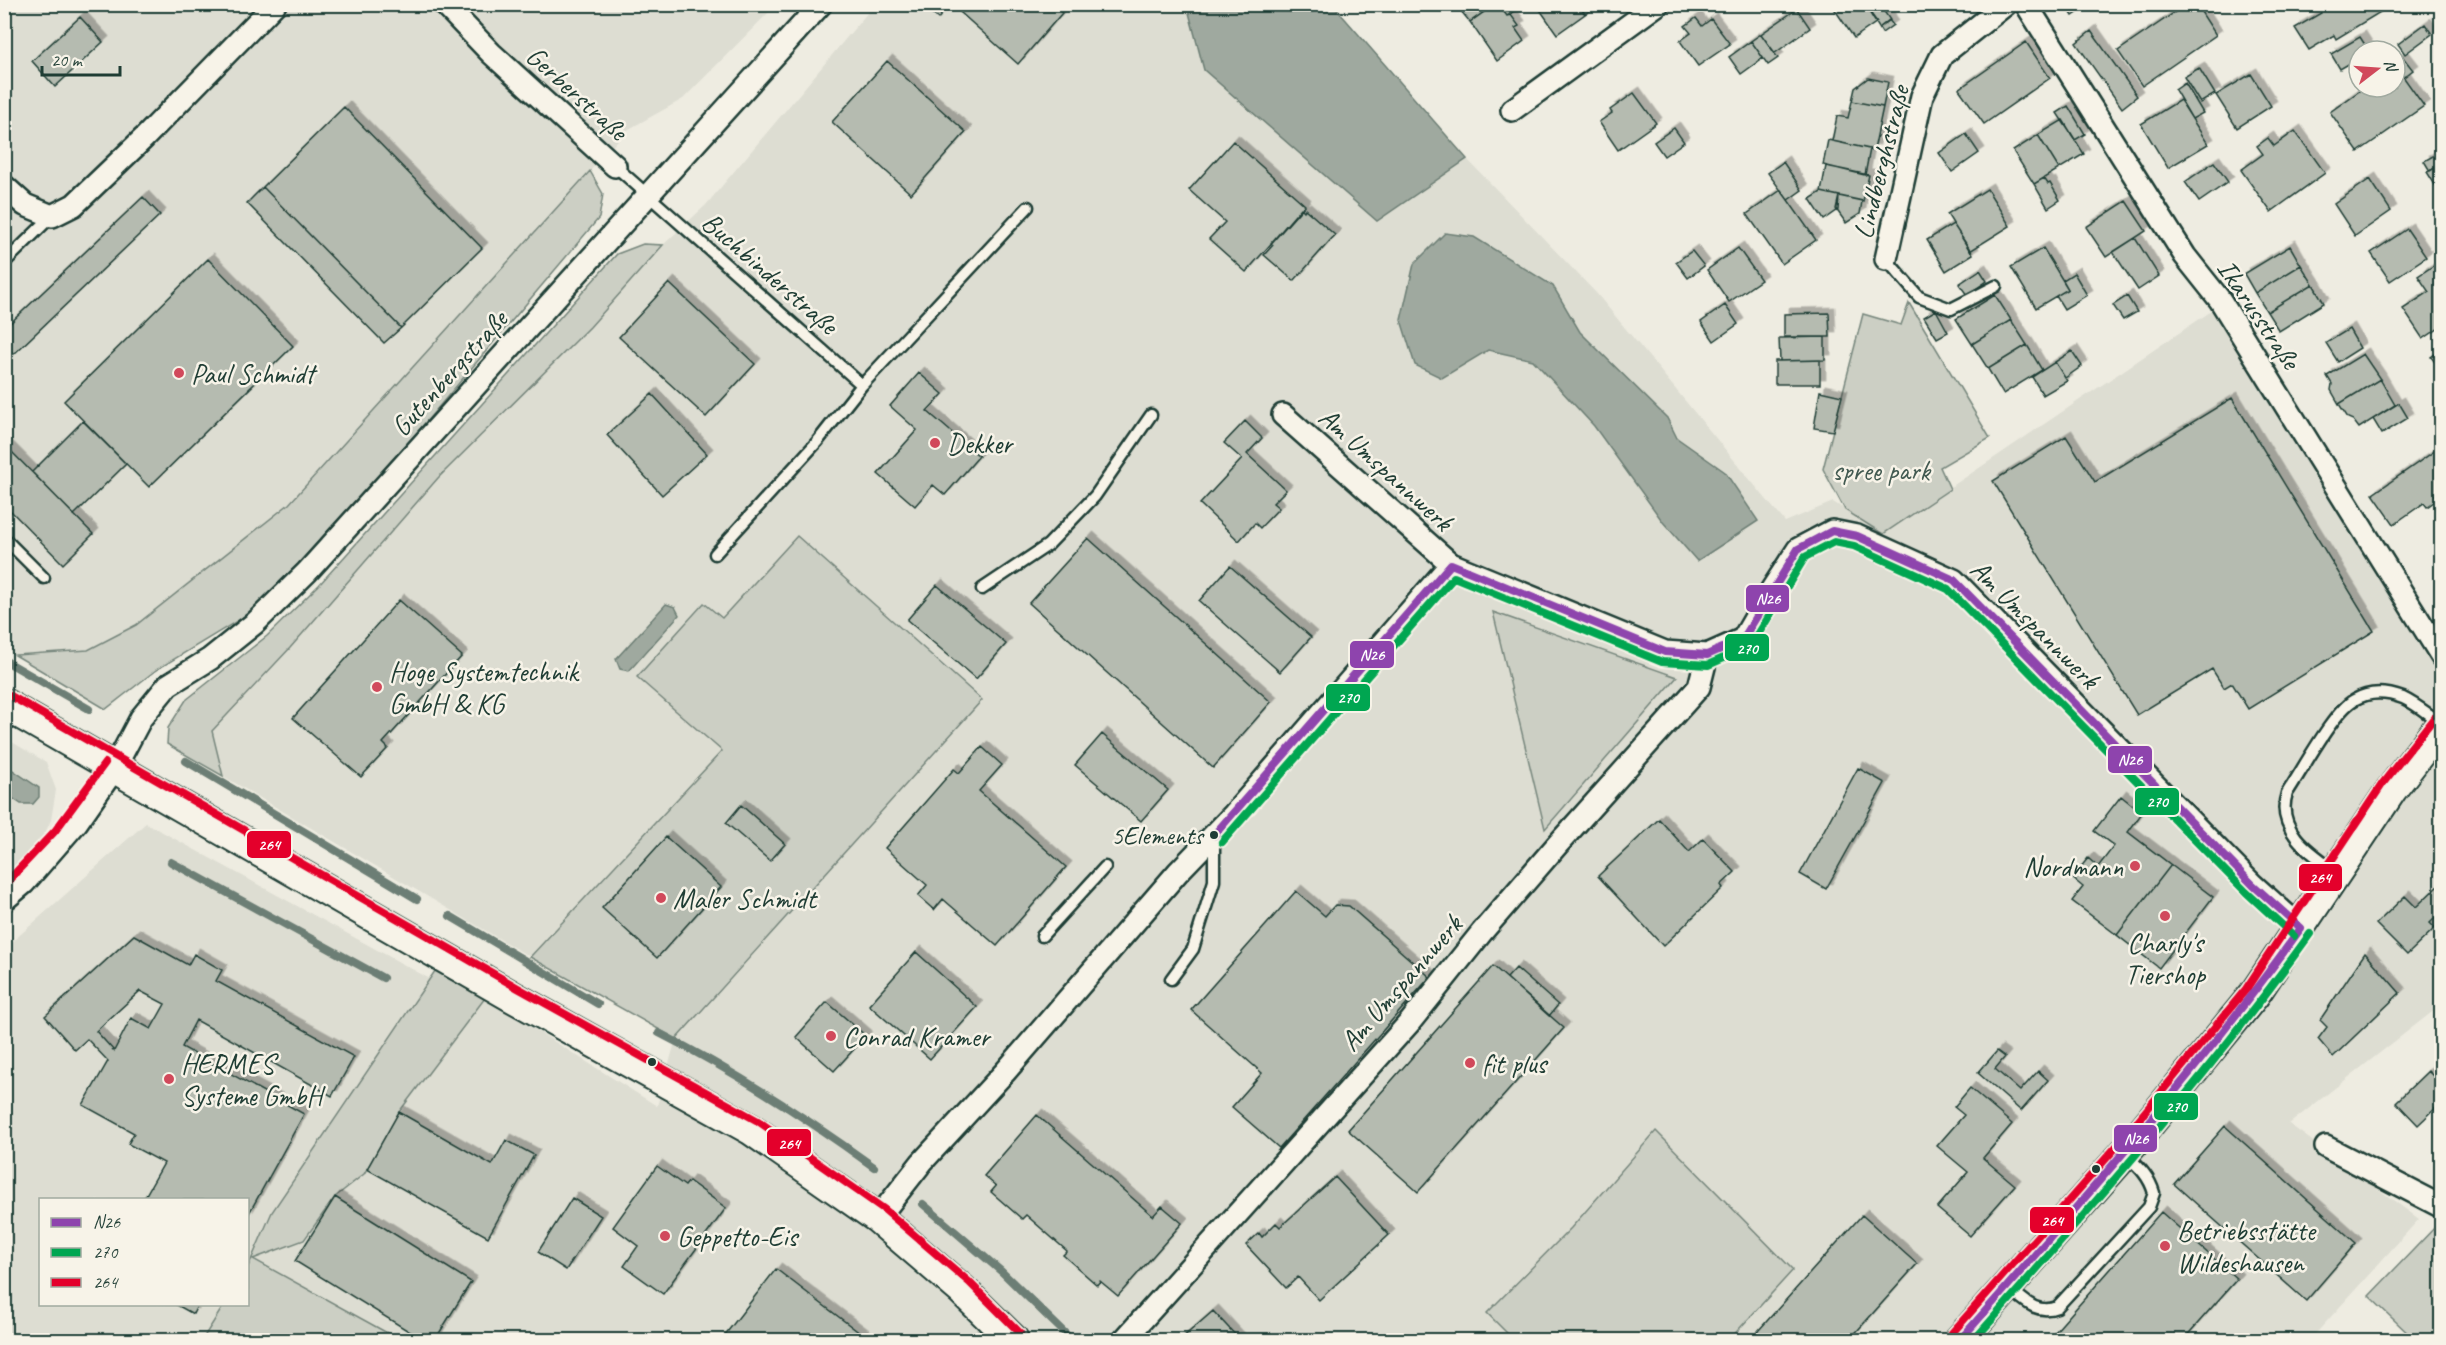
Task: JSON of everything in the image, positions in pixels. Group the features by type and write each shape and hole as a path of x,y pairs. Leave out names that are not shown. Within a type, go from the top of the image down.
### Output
{"main road":[{"path":"4,704 513,997 752,1130 878,1218 962,1290 1013,1341"},
{"path":"1960,1341 2124,1154 2254,995 2392,789 2442,724"}],"street":[{"path":"4,186 25,205 52,216 74,206 144,138 274,4"},
{"name":"Gerberstraße","path":"444,4 491,53 615,166"},
{"name":"Gutenbergstraße","path":"4,900 24,883 77,822 114,769 141,718 168,685 210,659 255,623 307,572 821,4"},
{"path":"1512,110 1658,4"},
{"name":"Lindberghstraße","path":"1886,259 1922,96 1942,55 2006,4"},
{"name":"Ikarusstraße","path":"2026,4 2185,256 2220,300 2442,657"},
{"name":"Am Umspannwerk","path":"1284,415 1451,564 1665,652 1707,655 1743,639 1798,549 1832,531 1857,536 1954,580 2253,885 2301,928"},
{"name":"Am Umspannwerk","path":"878,1218 922,1162 1005,1072 1170,881 1234,814 1451,564"},
{"name":"Am Umspannwerk","path":"1124,1341 1410,1022 1482,932 1699,687 1707,655"},
{"path":"2326,1147 2442,1207"}],"lane":[{"name":"Gerberstraße","path":"615,166 647,196"},
{"name":"Buchbinderstraße","path":"647,196 861,385"},
{"path":"715,555 817,442 861,385 1029,207"},
{"path":"4,263 52,216"},
{"path":"1886,259 1919,297 1951,309 1996,286"},
{"path":"982,589 1048,545 1095,496 1152,415"},
{"path":"4,538 44,578"},
{"path":"2338,872 2306,850 2293,835 2283,805 2287,793 2337,717 2353,701 2370,694 2386,693 2404,699 2442,724"},
{"path":"1171,979 1193,949 1214,881 1214,835"},
{"path":"1042,936 1105,867"},
{"path":"2007,1287 2036,1309 2050,1310 2057,1307 2149,1207 2154,1193 2151,1183 2146,1173 2124,1154"}],"shaded area":[{"path":"4,5 776,5 683,99 627,130 289,504 136,625 88,650 15,655 4,649"},
{"path":"874,5 1187,5 1205,70 1377,220 1467,159 1597,294 1785,522 1833,502 1883,533 2213,310 2441,670 2441,1005 2289,1124 2419,1219 2310,1340 400,1340 253,1260 249,1266 249,1198 39,1198 39,1306 223,1306 202,1340 5,1340 4,949 146,823 430,979 272,1212 304,1240 335,1197 364,1174 399,1112 485,998 657,1106 676,1039 982,700 797,536 722,619 703,603 638,677 722,751 530,957 223,776 211,731 290,648 438,478 590,327 663,245 706,205"},
{"path":"1187,5 1333,5 1467,159 1377,221 1204,70"},
{"path":"1445,233 1474,237 1553,286 1580,332 1667,418 1677,438 1725,472 1758,521 1697,561 1663,522 1594,426 1533,360 1488,350 1442,378 1415,365 1401,320 1414,264"},
{"path":"666,604 675,607 679,615 629,671 620,669 616,659"},
{"path":"5,738 46,762 56,790 51,820 40,844 5,886"},
{"path":"4,764 39,788 39,797 33,804 21,804 5,793"}],"green space":[{"path":"590,171 603,194 599,218 414,436 298,564 247,615 156,670 106,709 15,655 88,650 136,625 289,504"},
{"path":"643,244 663,245 590,327 438,478 290,648 212,731 223,776 167,744 168,728 186,700 267,636 319,585 617,254"},
{"name":"spree park","path":"1909,303 1990,438 1940,467 1950,489 1883,534 1845,510 1823,469 1863,314 1901,325"},
{"path":"797,536 982,700 676,1039 530,957 722,751 637,677 704,603 722,618"},
{"path":"1493,612 1677,677 1545,829"},
{"path":"435,971 485,998 399,1112 364,1174 335,1197 304,1240 253,1259 400,1340 202,1340 223,1306 249,1306 249,1265 272,1212"},
{"path":"1656,1131 1793,1270 1729,1340 1514,1340 1487,1313 1571,1228"},
{"path":"2439,1223 2442,1225 2441,1340 2415,1340 2369,1296"}],"building":[{"path":"922,4 950,4 938,19"},
{"path":"951,4 1053,4 1062,13 1018,64"},
{"path":"1468,4 1478,4 1484,12 1470,22 1460,10"},
{"path":"1498,4 1507,16 1511,15 1519,26 1515,28 1524,41 1497,61 1470,22"},
{"path":"1498,4 1518,4 1520,8 1507,16"},
{"path":"1536,4 1578,4 1585,14 1557,34"},
{"path":"1578,4 1585,4 1590,11 1585,14"},
{"path":"1831,4 1864,4 1877,22 1854,38"},
{"path":"1864,4 1879,4 1890,20 1879,28"},
{"path":"2065,4 2091,4 2073,16"},
{"path":"2187,4 2196,4 2216,35 2142,86 2118,51"},
{"path":"2316,4 2379,4 2382,11 2336,39 2334,35 2309,50 2295,28 2321,13"},
{"path":"1797,9 1810,28 1775,53 1761,34"},
{"path":"80,17 103,42 55,87 32,61"},
{"path":"1696,18 1702,26 1711,19 1730,44 1698,66 1680,41 1691,33 1685,26"},
{"path":"1889,20 1893,25 1882,33 1879,28"},
{"path":"2425,24 2432,34 2407,53 2407,39 2405,39"},
{"path":"2091,31 2137,96 2122,108 2076,43"},
{"path":"1761,34 1778,58 1768,65 1751,41"},
{"path":"1751,41 1763,58 1741,74 1729,57"},
{"path":"2026,42 2050,78 1984,124 1959,89"},
{"path":"2347,45 2347,65 2340,69 2331,54"},
{"path":"887,61 966,132 911,194 832,122"},
{"path":"2407,62 2413,70 2407,75"},
{"path":"2199,68 2215,94 2200,103 2184,77"},
{"path":"2251,74 2271,106 2237,128 2216,95"},
{"path":"1868,78 1888,82 1883,107 1852,101 1855,88"},
{"path":"2407,82 2424,106 2358,152 2330,112 2348,99 2407,99"},
{"path":"2185,83 2203,113 2192,119 2175,90"},
{"path":"1634,93 1656,123 1618,150 1599,122 1612,113 1610,110"},
{"path":"2180,100 2208,144 2168,168 2141,124"},
{"path":"1852,101 1883,107 1874,150 1832,141 1837,116 1848,118"},
{"path":"2068,106 2085,134 2075,140 2057,113"},
{"path":"344,107 482,248 401,328 263,187"},
{"path":"2063,120 2084,154 2059,169 2038,135"},
{"path":"1674,128 1684,142 1664,156 1654,142"},
{"path":"2295,131 2325,173 2271,212 2241,170 2263,154 2257,146 2268,138 2274,146"},
{"path":"1966,134 1979,153 1952,172 1939,153"},
{"path":"2038,135 2059,169 2034,184 2013,151"},
{"path":"1828,140 1870,149 1865,175 1823,165"},
{"path":"1233,141 1305,205 1246,272 1209,239 1225,222 1189,190"},
{"path":"2442,151 2442,164 2430,171 2424,161"},
{"path":"1783,162 1802,190 1788,200 1768,173"},
{"path":"2214,162 2228,182 2199,202 2185,182"},
{"path":"2442,164 2442,196 2427,172"},
{"path":"1826,166 1869,175 1863,201 1821,192"},
{"path":"2044,178 2048,184 2050,183 2060,200 2048,208 2034,184"},
{"path":"2370,179 2391,211 2355,236 2334,204"},
{"path":"263,187 401,328 384,343 247,203"},
{"path":"1987,189 2010,226 1970,251 1947,214"},
{"path":"1781,190 1816,240 1782,264 1747,214"},
{"path":"1821,192 1839,196 1838,210 1824,220 1810,199"},
{"path":"1839,196 1862,201 1860,214 1846,223 1836,209"},
{"path":"143,197 160,215 14,354 4,345 4,329"},
{"path":"2126,201 2146,231 2106,257 2086,227"},
{"path":"1301,208 1335,235 1294,281 1264,255 1273,245 1271,243"},
{"path":"1953,224 1973,254 1946,271 1927,240"},
{"path":"2407,229 2426,257 2390,281 2371,253"},
{"path":"2135,238 2159,276 2138,290 2113,252"},
{"path":"2290,246 2301,265 2255,293 2244,274"},
{"path":"1738,248 1761,280 1729,302 1707,270"},
{"path":"2043,248 2068,289 2036,308 2011,267"},
{"path":"1692,251 1704,266 1688,278 1676,262"},
{"name":"Paul Schmidt","path":"208,259 293,346 149,487 64,401"},
{"path":"2442,260 2442,326 2423,339 2403,309 2429,292 2418,276"},
{"path":"2301,265 2313,284 2267,312 2255,293"},
{"path":"1980,270 1987,281 1967,295 1959,284"},
{"path":"2074,273 2087,295 2064,309 2056,296 2068,289 2063,280"},
{"path":"669,283 755,364 706,417 619,337"},
{"path":"2313,284 2324,303 2279,331 2267,312"},
{"path":"1995,295 2011,320 1972,344 1956,319"},
{"path":"2127,296 2137,312 2123,320 2113,305"},
{"path":"1725,305 1738,324 1714,341 1701,322"},
{"path":"1936,310 1948,332 1937,338 1924,317"},
{"path":"1829,313 1830,337 1784,337 1784,314"},
{"path":"2011,320 2027,345 1988,369 1972,344"},
{"path":"2349,329 2360,348 2338,362 2326,343"},
{"path":"1825,337 1825,360 1780,361 1779,338"},
{"path":"2027,345 2042,370 2003,394 1988,369"},
{"path":"2442,349 2442,372 2431,357"},
{"path":"2072,351 2082,366 2065,378 2055,362"},
{"path":"2363,354 2380,379 2339,404 2331,390 2332,384 2327,376"},
{"path":"1820,360 1820,384 1775,384 1775,361"},
{"path":"2055,362 2067,381 2043,395 2032,377"},
{"name":"Dekker","path":"919,373 943,394 927,411 979,456 945,495 933,485 915,506 878,474 917,430 890,406"},
{"path":"2380,379 2395,405 2359,428 2353,420 2348,418 2339,404"},
{"path":"1820,391 1842,396 1833,431 1814,428"},
{"path":"652,394 707,454 662,495 607,435"},
{"path":"2232,398 2374,631 2248,709 2232,683 2224,688 2212,669 2137,715 1993,481 2066,436 2095,482"},
{"path":"2399,403 2408,418 2382,434 2373,419"},
{"path":"83,421 126,464 74,515 32,472"},
{"path":"1245,421 1262,438 1247,454 1286,490 1273,503 1279,508 1260,528 1255,523 1239,541 1200,504 1242,459 1224,443"},
{"path":"4,444 93,534 63,564 4,504"},
{"path":"2442,446 2442,491 2435,495 2438,499 2427,507 2424,503 2394,524 2373,494"},
{"path":"1088,538 1271,702 1213,768 1029,603"},
{"path":"1230,566 1311,637 1280,672 1199,601"},
{"path":"937,585 1006,644 976,679 907,620"},
{"name":"Hoge Systemtechnik GmbH & KG","path":"399,600 462,656 383,743 388,748 361,777 293,718"},
{"path":"1102,734 1168,790 1141,821 1075,765"},
{"path":"982,747 1002,765 979,791 1066,867 997,946 943,899 934,910 918,896 927,885 885,848 954,769 959,773"},
{"path":"1858,768 1885,783 1826,889 1800,874"},
{"name":"Nordmann","path":"2121,796 2142,813 2128,832 2171,865 2117,935 2072,901 2083,887 2072,878 2088,858 2098,867 2114,846 2094,831"},
{"path":"741,805 785,844 770,861 726,823"},
{"path":"1659,819 1689,852 1703,839 1735,872 1721,885 1723,888 1663,946 1598,876"},
{"name":"Maler Schmidt","path":"666,837 721,887 657,958 602,908"},
{"name":"Charly's Tiershop","path":"2171,865 2213,897 2159,968 2117,935"},
{"path":"2442,882 2442,919 2438,915 2430,923 2435,928 2407,955 2376,924 2405,896 2416,907"},
{"path":"1296,891 1325,916 1335,905 1349,906 1430,977 1279,1148 1232,1107 1262,1073 1191,1010"},
{"name":"HERMES Systeme GmbH","path":"134,935 188,965 194,954 222,970 216,981 354,1057 332,1096 196,1020 182,1047 304,1114 249,1213 249,1198 144,1198 164,1163 128,1144 134,1133 83,1105 108,1061 87,1039 75,1050 45,1016","holes":["140,991 165,1004 151,1029 131,1018 114,1051 96,1031"]},
{"path":"916,952 977,1007 930,1059 869,1005"},
{"path":"2365,953 2400,993 2333,1057 2318,1039 2327,1027 2320,1020"},
{"name":"fit plus","path":"1493,966 1564,1028 1418,1192 1348,1130"},
{"path":"1516,968 1558,1005 1549,1016 1507,978"},
{"name":"Conrad Kramer","path":"827,1002 866,1036 834,1071 796,1037"},
{"path":"1997,1051 2005,1057 1995,1069 2020,1091 2038,1071 2048,1080 2021,1111 1978,1073"},
{"path":"2428,1071 2442,1085 2442,1102 2418,1125 2396,1102"},
{"path":"1970,1088 2012,1124 1983,1158 2015,1185 1970,1236 1937,1208 1968,1172 1937,1146 1964,1115 1954,1107"},
{"path":"399,1112 492,1165 506,1140 534,1155 488,1237 367,1169"},
{"path":"1037,1115 1153,1216 1162,1206 1182,1223 1118,1296 1100,1281 1097,1285 1063,1255 1067,1251 1026,1215 1022,1219 991,1192 996,1186 984,1176"},
{"path":"2225,1126 2356,1243 2306,1301 2174,1184"},
{"name":"Geppetto-Eis","path":"657,1166 685,1186 689,1181 726,1208 663,1294 624,1266 638,1246 613,1227"},
{"path":"1335,1177 1389,1235 1319,1300 1298,1277 1286,1288 1246,1245 1259,1233 1262,1237 1276,1223 1280,1227"},
{"path":"335,1197 471,1282 435,1340 423,1340 295,1261"},
{"path":"572,1198 601,1216 566,1270 538,1252"},
{"name":"Betriebsstätte Wildeshausen","path":"2161,1212 2237,1279 2183,1340 2048,1340"},
{"path":"1862,1215 1917,1264 1849,1340 1750,1340"},
{"path":"776,1269 869,1340 721,1340"},
{"path":"179,1306 197,1306 193,1314"},
{"path":"1213,1311 1240,1340 1180,1340"}],"waterway":[{"path":"4,660 89,709"},
{"path":"186,761 417,899"},
{"path":"171,862 383,978"},
{"path":"450,916 598,1004"},
{"path":"659,1033 769,1096 874,1167"},
{"path":"923,1204 1002,1272 1072,1340"}],"transit line":[{"name":"N26","path":"1214,835 1451,564 1665,652 1707,655 1743,639 1798,549 1832,531 1857,536 1954,580 2253,885 2301,928"},
{"name":"270","path":"1222,842 1454,577 1662,662 1708,665 1751,646 1805,557 1834,542 1854,546 1948,589 2246,892 2294,936"},
{"name":"264","path":"9,695 518,988 758,1121 885,1210 969,1282 1020,1333"},
{"name":"264","path":"1952,1333 2117,1146 2246,989 2383,783 2434,718"},
{"name":"264","path":"4,885 55,831 105,763"},
{"name":"N26","path":"1960,1340 2179,1087 2301,928"},
{"name":"270","path":"1974,1340 2189,1091 2310,934"}],"place":[{"name":"Paul Schmidt","path":"179,373"},
{"name":"Dekker","path":"935,443"},
{"name":"Hoge Systemtechnik GmbH & KG","path":"377,687"},
{"name":"5Elements","path":"1214,835"},
{"name":"Nordmann","path":"2135,866"},
{"name":"Maler Schmidt","path":"661,898"},
{"name":"Charly's Tiershop","path":"2165,916"},
{"name":"Conrad Kramer","path":"831,1036"},
{"name":"fit plus","path":"1470,1063"},
{"name":"HERMES Systeme GmbH","path":"169,1079"},
{"name":"Geppetto-Eis","path":"665,1236"},
{"name":"Betriebsstätte Wildeshausen","path":"2165,1246"}]}
